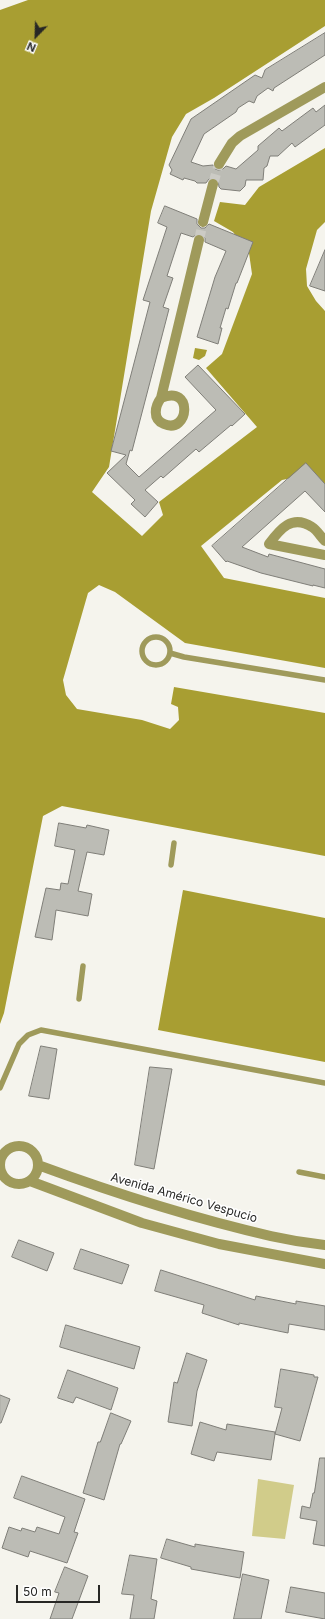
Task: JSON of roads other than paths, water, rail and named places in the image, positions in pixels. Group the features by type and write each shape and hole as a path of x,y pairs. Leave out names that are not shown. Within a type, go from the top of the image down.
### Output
{"street":[{"path":"219,164 232,143 240,136 325,87"},
{"path":"204,220 212,184"},
{"path":"161,398 199,240"},
{"path":"325,541 312,527 298,522 282,527 269,544 325,555"},
{"path":"30,1181 37,1171 38,1165 34,1154 24,1147 11,1148 2,1156 0,1168 6,1179 12,1182 18,1184 30,1181 142,1223 219,1244 325,1264"},
{"name":"Avenida Américo Vespucio","path":"38,1165 116,1193 190,1215 272,1237 325,1246"}],"lane":[{"path":"152,638 161,638 168,644 170,653 166,661 158,665 154,665 146,660 142,648 144,644 152,638"},
{"path":"170,653 184,657 325,680"},
{"path":"171,865 174,843"},
{"path":"79,999 83,966"},
{"path":"0,1088 19,1044 28,1034 41,1030 325,1083"},
{"path":"300,1172 325,1177"}],"tunnel":[{"path":"213,184 219,164"},
{"path":"199,240 203,222"}]}
